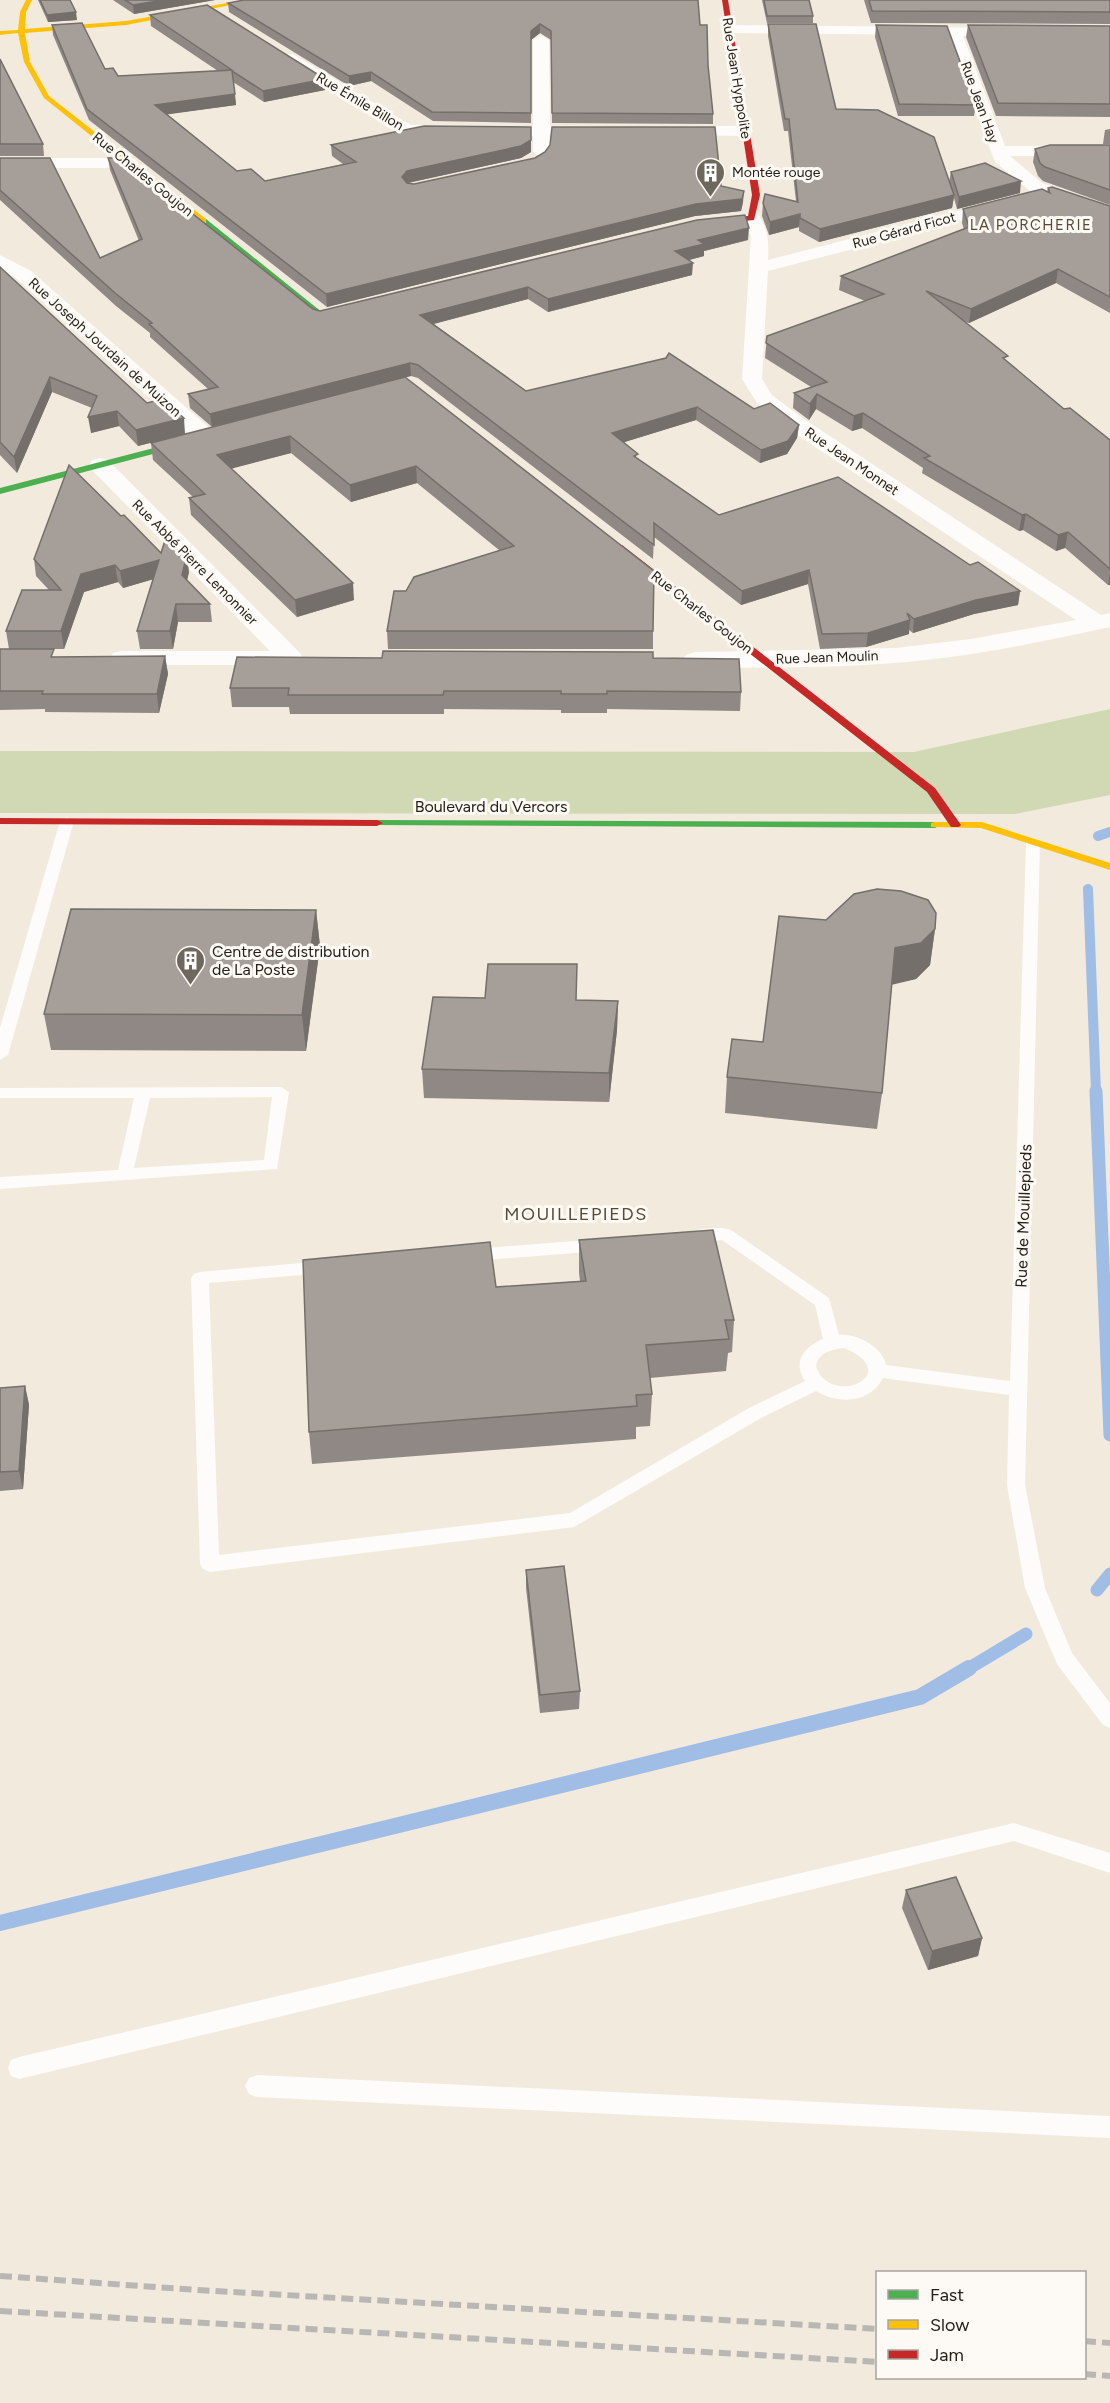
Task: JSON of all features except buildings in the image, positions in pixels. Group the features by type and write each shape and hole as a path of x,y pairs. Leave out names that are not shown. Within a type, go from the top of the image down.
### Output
{"street":[{"path":"18,32 22,12 29,0"},
{"path":"0,33 126,23 254,0"},
{"name":"Rue Jean Hyppolite","path":"725,0 744,131 756,195 751,218"},
{"path":"210,8 227,19"},
{"path":"729,30 1032,31"},
{"name":"Rue Jean Hay","path":"953,31 1001,158 1036,187 1110,213"},
{"name":"Rue Charles Goujon","path":"18,32 30,74 46,97 322,316 366,305"},
{"path":"528,164 542,153 541,40"},
{"name":"Rue Émile Billon","path":"278,51 400,127 418,130 613,131"},
{"path":"649,131 744,131"},
{"path":"998,151 1110,151"},
{"path":"0,163 129,164"},
{"name":"Rue Gérard Ficot","path":"758,268 1051,192"},
{"path":"685,226 751,218"},
{"name":"Rue Jean Monnet","path":"751,218 760,236 752,379 765,399 793,422 1103,622"},
{"name":"Rue Joseph Jourdain de Muizon","path":"0,261 24,275 212,436"},
{"path":"0,491 212,436"},
{"name":"Rue Abbé Pierre Lemonnier","path":"93,658 302,658 100,465"},
{"name":"Rue Charles Goujon","path":"608,538 931,790 956,825"},
{"name":"Rue Jean Moulin","path":"669,660 922,653 994,644 1103,622"},
{"name":"Boulevard du Vercors","path":"0,821 982,825 1110,867"}],"lane":[{"path":"0,1055 67,821"},
{"name":"Rue de Mouillepieds","path":"1033,842 1016,1485 1035,1588 1064,1658 1110,1719"},
{"path":"0,1093 281,1092 271,1165 0,1183"},
{"path":"125,1174 143,1093"},
{"path":"677,1238 725,1234 823,1302 832,1342"},
{"path":"450,1257 618,1243"},
{"path":"343,1266 200,1278 210,1564 574,1520 755,1413 816,1383"},
{"path":"832,1342 852,1343 870,1352 879,1371 875,1381 867,1389 841,1394 827,1390 816,1383 809,1373 808,1363 812,1354 820,1346 832,1342"},
{"path":"879,1371 1018,1389"},
{"path":"19,2068 1014,1832 1110,1863"},
{"path":"257,2086 1110,2127"}],"green space":[{"path":"1110,709 1110,795 1015,814 0,813 0,751 914,752"}],"waterway":[{"path":"1098,836 1110,832"},
{"path":"1088,889 1096,1092"},
{"path":"1096,1091 1110,1435"},
{"path":"1097,1590 1110,1574"},
{"path":"966,1670 1026,1634"},
{"path":"0,1923 920,1697 969,1668"}],"railway":[{"path":"0,2276 198,2290 876,2329"},
{"path":"0,2311 876,2362"},
{"path":"1086,2341 1110,2343"},
{"path":"1086,2374 1110,2376"}],"traffic: fast":[{"path":"203,221 322,316 356,307"},
{"path":"0,491 196,440"},
{"path":"377,823 935,825"}],"traffic: slow":[{"path":"29,0 23,12 21,38 27,62 46,97 203,221"},
{"path":"0,33 126,23 254,0"},
{"path":"935,825 982,825 1110,867"}],"traffic: jam":[{"path":"701,223 751,218 756,195 725,0"},
{"path":"619,547 931,790 955,825"},
{"path":"0,821 377,823"}],"place":[{"name":"Montée rouge","path":"711,198"},
{"name":"Centre de distribution de La Poste","path":"191,986"}],"district":[{"name":"LA PORCHERIE","path":"1031,225"},
{"name":"MOUILLEPIEDS","path":"576,1214"}]}
